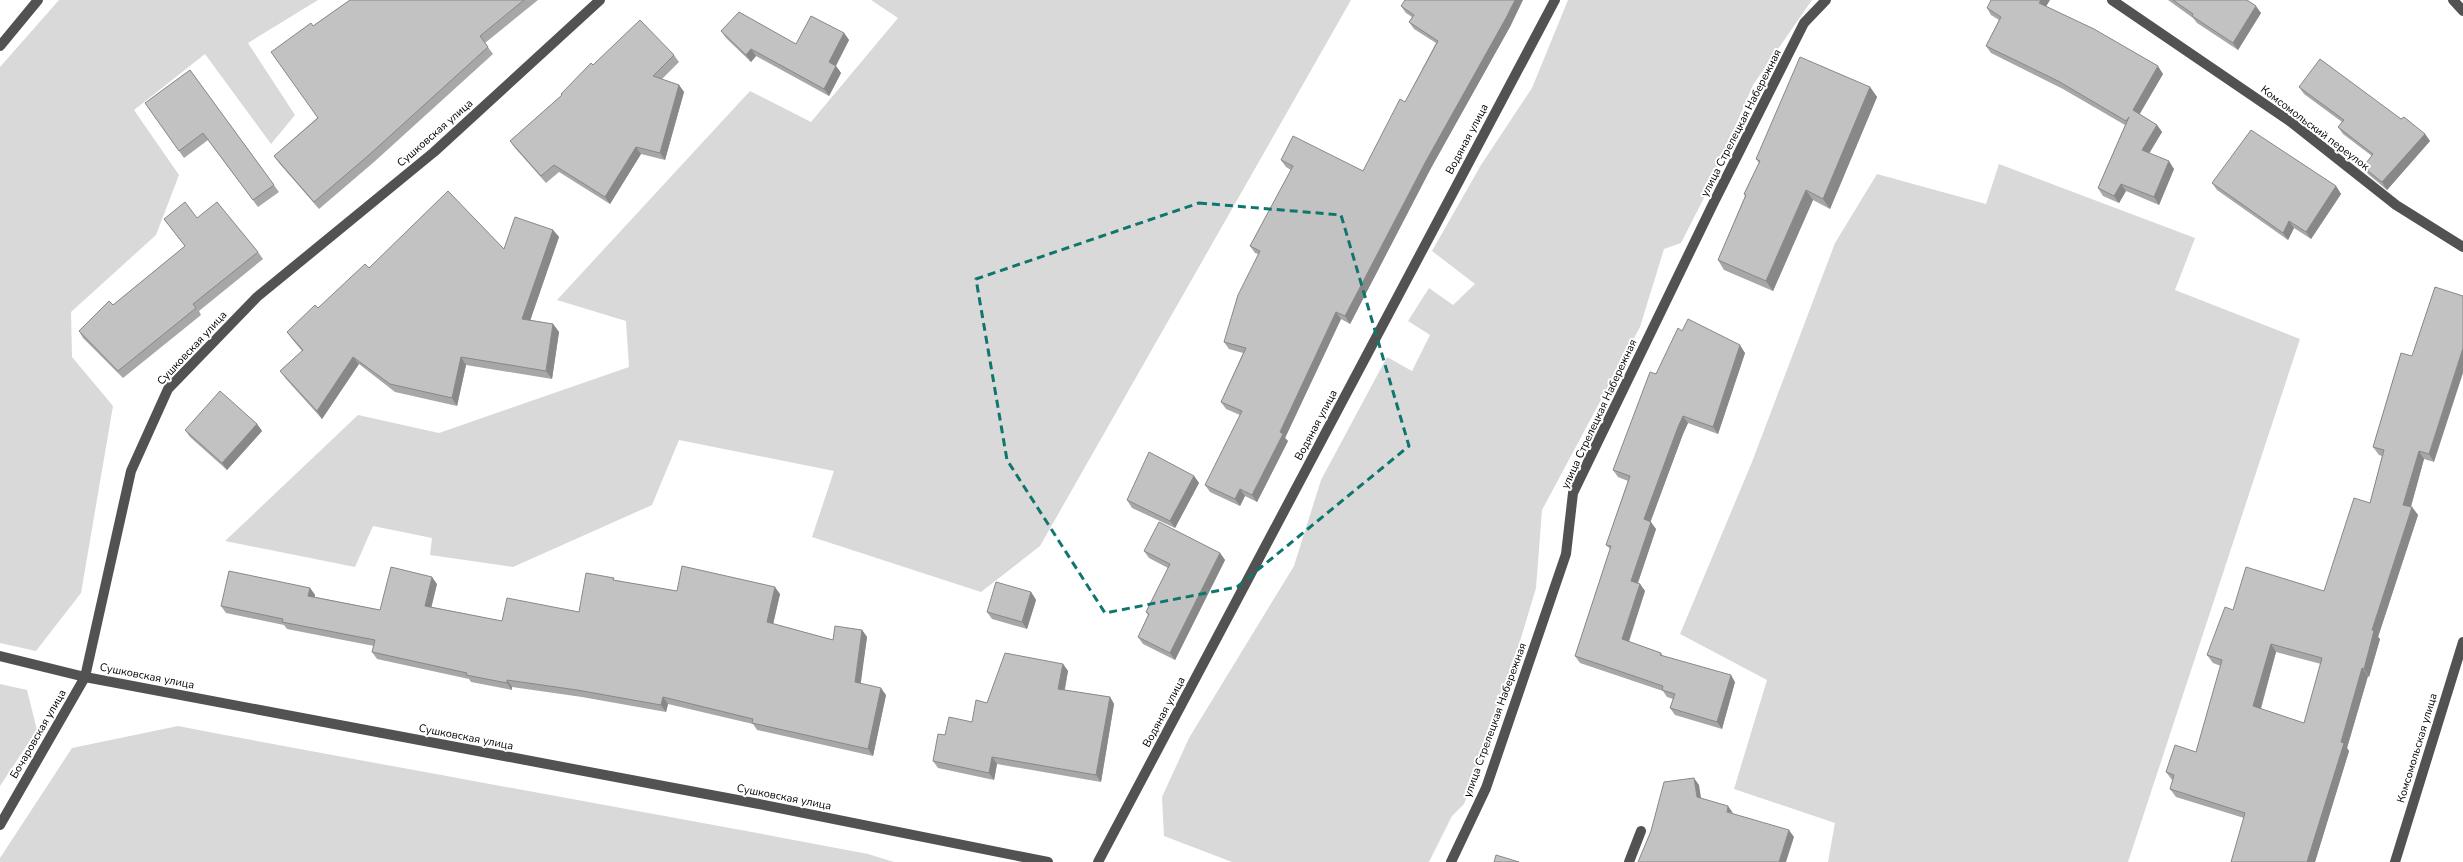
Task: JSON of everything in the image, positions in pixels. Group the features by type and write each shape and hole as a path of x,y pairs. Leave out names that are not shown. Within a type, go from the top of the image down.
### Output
{"street":[{"path":"0,46 38,0"},
{"name":"Сушковская улица","path":"600,0 434,152 257,297 168,389 131,471 85,677 766,806 1048,862"},
{"name":"Водяная улица","path":"1098,862 1555,0"},
{"name":"улица Стрелецкая Набережная","path":"1451,862 1486,788 1566,554 1573,493 1713,204 1804,23 1826,0"},
{"name":"Комсомольский переулок","path":"2112,0 2291,122 2396,205 2463,247"},
{"path":"2453,0 2463,12"},
{"name":"Комсомольская улица","path":"2395,862 2463,642"},
{"path":"0,656 85,677"},
{"name":"Бочаровская улица","path":"0,825 85,677"},
{"path":"1630,862 1641,831"}],"highlighted area":[{"path":"1199,203 1341,215 1409,446 1237,587 1105,613 1007,460 976,279"}],"shaded area":[{"path":"59,0 318,0 248,43 295,115 271,144 205,54 134,110 179,175 156,235 71,312 72,357 113,406 81,593 36,651 0,643 0,67"},
{"path":"871,0 1351,0 1040,546 981,592 812,537 834,471 679,440 652,505 513,567 430,555 432,538 373,526 355,567 225,541 358,415 439,433 629,367 626,321 557,300 750,91 811,122 898,18"},
{"path":"1568,0 1812,0 1753,85 1708,190 1681,243 1664,249 1640,327 1542,510 1536,588 1492,734 1464,804 1452,816 1429,862 1232,862 1164,836 1162,797 1189,738 1294,566 1321,480 1387,357 1412,371 1430,335 1408,321 1429,288 1453,305 1475,284 1432,251 1481,165 1532,88"},
{"path":"1999,164 2195,238 2175,290 2300,339 2128,862 1828,862 1835,823 1734,789 1767,680 1680,634 1752,462 1835,243 1877,174 1986,204"},
{"path":"0,684 27,690 37,730 0,786"},
{"path":"178,726 868,854 894,862 0,862 0,858 72,748"}],"building":[{"path":"350,0 524,0 480,36 488,47 369,155 314,202 274,156 318,118 271,52 311,23 313,26"},
{"path":"1405,0 1515,0 1426,161 1345,316 1336,312 1280,432 1283,434 1252,495 1240,489 1235,499 1205,485 1242,411 1221,402 1246,348 1224,342 1238,295 1260,251 1250,246 1293,166 1281,160 1293,136 1363,171 1400,99 1405,102 1438,41 1409,22 1414,15 1401,6"},
{"path":"1991,0 2041,0 2039,3 2094,29 2158,66 2133,110 2157,125 2142,150 2169,161 2154,197 2121,184 2114,196 2098,188 2129,117 2126,121 2058,81 1986,46 2001,17 1987,8"},
{"path":"2173,0 2247,0 2256,6 2233,43 2192,16 2193,14"},
{"path":"739,12 796,44 811,16 844,33 829,62 836,66 824,89 751,49 746,55 721,31"},
{"path":"640,20 674,55 653,76 679,85 660,153 636,147 605,197 554,165 541,176 510,141 562,95 561,94 591,63 593,65"},
{"path":"1800,57 1870,87 1823,199 1806,190 1766,281 1718,260 1746,195 1744,194 1760,161 1756,159"},
{"path":"2320,59 2401,119 2404,117 2425,134 2382,182 2363,167 2373,154 2338,127 2344,120 2299,87"},
{"path":"190,70 274,185 253,200 203,133 179,151 145,103"},
{"path":"2251,130 2336,186 2306,232 2289,221 2283,233 2212,183"},
{"path":"448,191 504,249 515,217 553,230 522,319 553,324 546,371 461,357 452,398 390,384 353,357 317,411 280,371 303,350 287,332 315,305 318,308 365,264 369,268"},
{"path":"185,202 197,218 217,202 258,252 193,304 196,308 118,371 79,331 109,301 113,305 185,246 164,219"},
{"path":"2435,287 2463,296 2463,348 2429,454 2419,451 2403,505 2412,507 2372,630 2374,631 2364,669 2362,668 2341,742 2344,743 2307,862 2231,862 2245,813 2170,789 2174,775 2166,772 2175,745 2196,752 2222,660 2207,655 2225,607 2233,610 2246,567 2324,591 2354,498 2370,503 2384,450 2373,447 2401,353 2412,356","holes":["2271,644 2322,658 2304,723 2253,706"]},
{"path":"1688,319 1740,345 1713,427 1683,416 1678,427 1644,519 1651,522 1631,581 1640,584 1622,639 1661,653 1660,655 1731,675 1717,722 1670,708 1675,694 1662,690 1663,686 1575,656 1611,546 1606,545 1630,476 1613,470 1650,372 1656,374 1678,328 1682,331"},
{"path":"220,391 257,424 222,463 185,430"},
{"path":"1149,452 1194,476 1170,521 1127,500"},
{"path":"1159,522 1220,553 1170,653 1138,637 1149,614 1146,612 1170,564 1144,551"},
{"path":"682,566 775,587 767,622 833,640 835,626 862,630 855,682 881,688 868,749 752,723 753,719 663,697 661,705 577,690 507,680 507,683 466,675 467,673 372,652 375,640 282,622 283,619 221,606 229,571 310,588 308,596 380,610 391,567 432,577 425,606 502,621 507,598 579,612 586,573 614,578 613,580 677,591"},
{"path":"996,582 1031,592 1022,622 987,612"},
{"path":"1005,653 1063,664 1058,689 1110,697 1096,775 992,757 989,773 933,761 938,734 945,735 949,717 972,722 976,700 987,703"},
{"path":"1694,778 1697,797 1728,806 1727,812 1789,830 1779,862 1638,862 1651,831 1664,782"},
{"path":"1496,855 1519,862 1494,862"}]}
